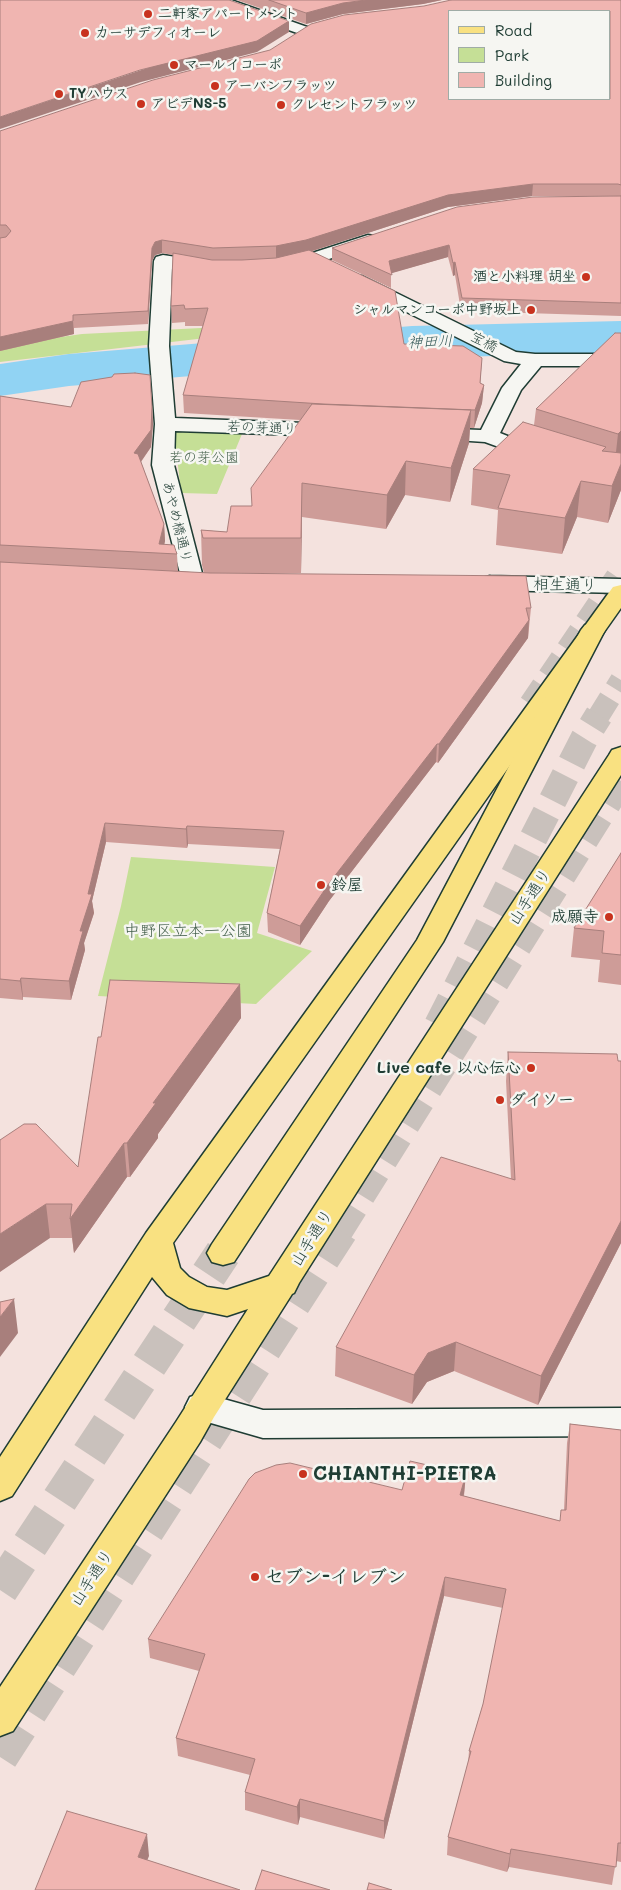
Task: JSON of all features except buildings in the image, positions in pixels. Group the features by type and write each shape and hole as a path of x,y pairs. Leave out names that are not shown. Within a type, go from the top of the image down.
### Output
{"main road":[{"path":"5,1469 157,1242 621,592"},
{"path":"224,1253 429,942 593,630"},
{"name":"山手通り","path":"0,1719 188,1432 621,755"},
{"path":"157,1242 166,1274 178,1286 200,1299 227,1303 283,1284"}],"street":[{"path":"218,0 305,31"},
{"path":"288,41 305,31 324,26"},
{"path":"268,267 311,259 383,235"},
{"name":"宝橋","path":"311,259 456,328 511,357 535,360"},
{"name":"あやめ橋通り","path":"193,581 163,465 165,424 159,346 163,261 223,269"},
{"path":"488,436 512,388 535,360 621,360"},
{"name":"若の芽通り","path":"165,424 350,431"},
{"path":"408,433 488,436 557,461"},
{"name":"相生通り","path":"471,583 621,586"},
{"path":"202,1408 262,1424 621,1422"}],"green space":[{"path":"221,327 223,336 0,362 0,347 19,343 82,334"},
{"name":"若の芽公園","path":"174,429 242,434 217,494 181,493"},
{"name":"中野区立本一公園","path":"131,857 275,867 257,933 312,951 256,1004 98,996 121,906"}],"waterway":[{"name":"神田川","path":"0,380 69,370 412,342 621,337"}],"tunnel":[{"path":"530,704 621,570"},
{"path":"598,717 621,680"},
{"path":"438,1025 584,739 599,715"},
{"path":"339,1231 621,781"},
{"path":"0,1757 340,1230"},
{"path":"0,1590 223,1253"}],"place":[{"name":"二軒家アパートメント","path":"148,14"},
{"name":"カーサデフィオーレ","path":"85,33"},
{"name":"マールイコーポ","path":"174,65"},
{"name":"アーバンフラッツ","path":"215,86"},
{"name":"TYハウス","path":"59,94"},
{"name":"アビデNS-5","path":"141,104"},
{"name":"クレセントフラッツ","path":"281,105"},
{"name":"酒と小料理 胡坐","path":"586,277"},
{"name":"シャルマンコーポ中野坂上","path":"531,310"},
{"name":"鈴屋","path":"321,885"},
{"name":"成願寺","path":"609,917"},
{"name":"Live cafe 以心伝心","path":"531,1068"},
{"name":"ダイソー","path":"500,1100"},
{"name":"CHIANTHI-PIETRA","path":"303,1474"},
{"name":"セブン-イレブン","path":"255,1577"}]}
